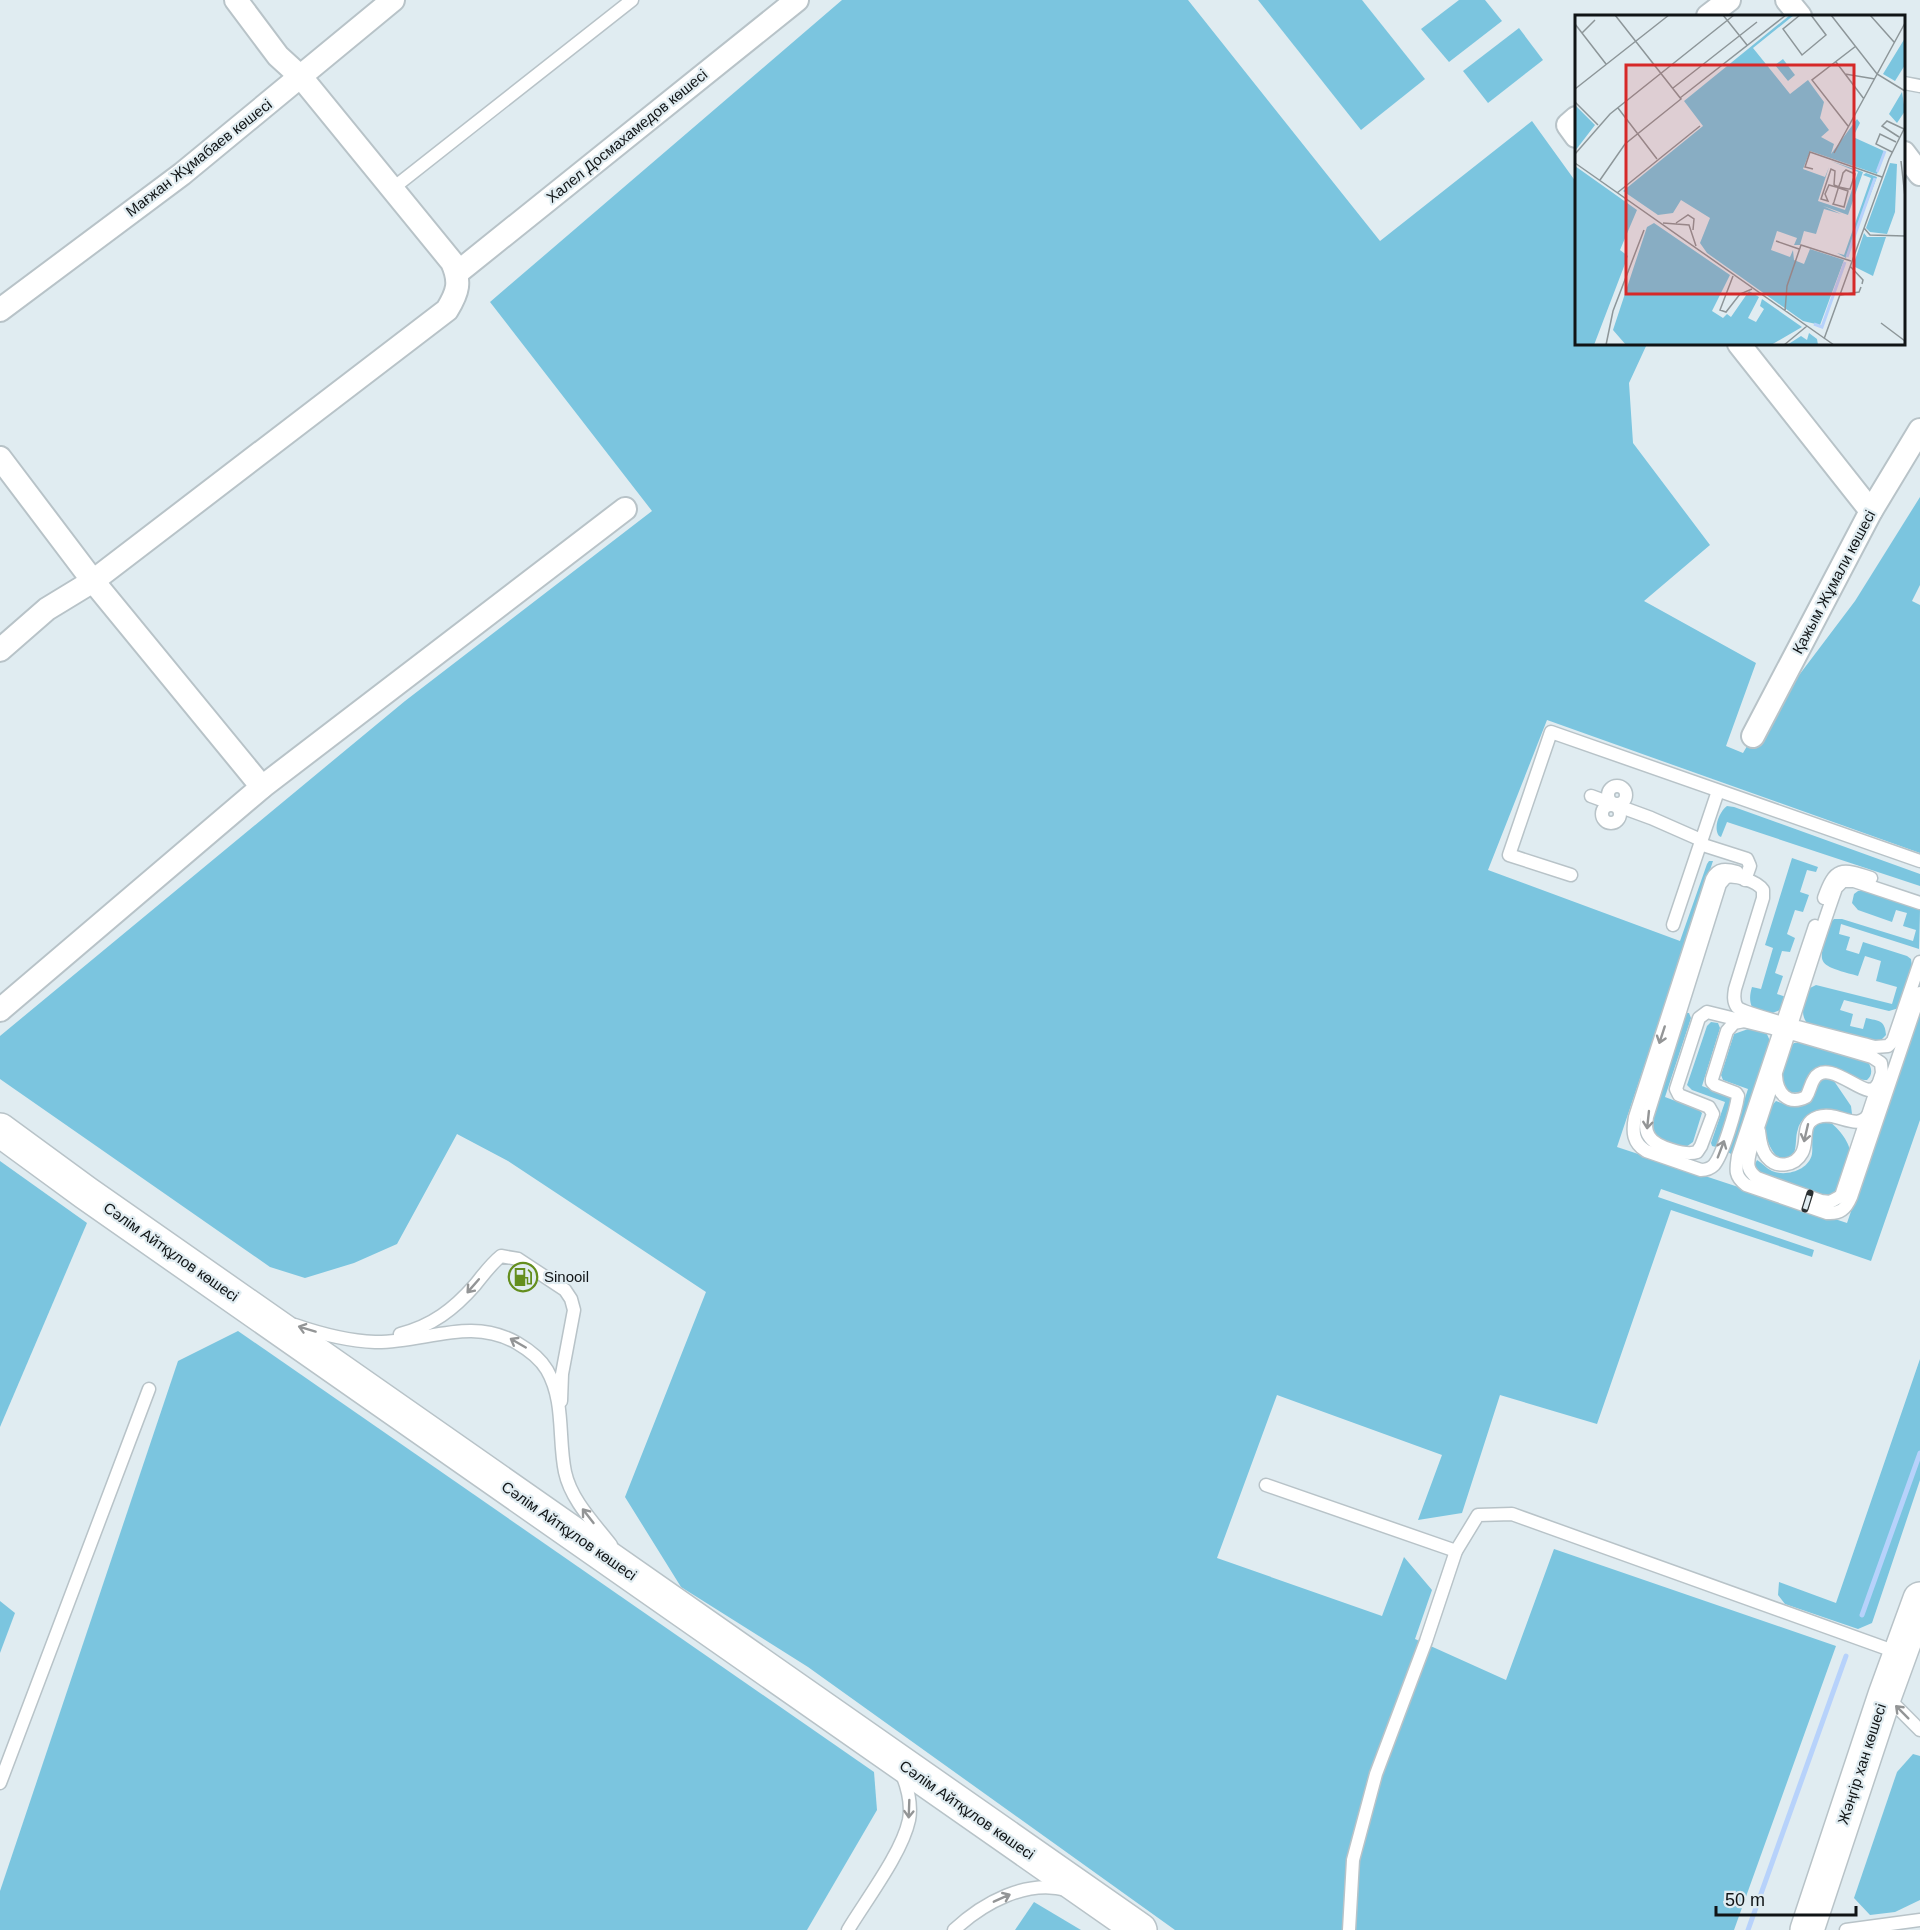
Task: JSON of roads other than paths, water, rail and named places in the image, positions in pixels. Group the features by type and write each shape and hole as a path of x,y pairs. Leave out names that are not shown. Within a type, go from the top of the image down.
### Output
{"main road":[{"name":"Сәлім Айтқұлов көшесі","path":"0,1131 1140,1930"},
{"name":"Жәңгір хан көшесі","path":"1807,1930 1885,1695 1920,1599"}],"street":[{"path":"0,650 47,609 93,581 447,310 455,296 457,273 452,262 301,77 278,56 236,0"},
{"name":"Мағжан Жұмабаев көшесі","path":"0,310 182,174 393,0"},
{"name":"Халел Досмахамедов көшесі","path":"457,273 797,0"},
{"path":"1708,15 1729,0"},
{"path":"1787,0 1799,15"},
{"path":"1575,119 1568,125 1575,135"},
{"path":"1905,154 1920,174"},
{"path":"1740,345 1871,511"},
{"name":"Қажым Жұмали көшесі","path":"1753,736 1871,511 1920,430"},
{"path":"0,458 93,581 262,787"},
{"path":"0,1010 262,787 625,509"}],"lane":[{"path":"392,189 633,0"},
{"path":"1905,83 1920,86"},
{"path":"1572,875 1509,855 1551,732 1920,861"},
{"path":"1673,925 1718,791"},
{"path":"1591,796 1748,860 1750,866 1745,878"},
{"path":"1745,878 1723,869 1718,871 1712,879 1635,1117 1634,1135 1639,1147 1701,1170 1707,1170 1715,1163 1722,1150 1738,1096 1736,1093 1715,1085 1712,1079 1727,1031 1734,1023 1747,1017"},
{"path":"1785,1027 1877,1059 1882,1068 1844,1192 1830,1202 1757,1178 1747,1167 1777,1069 1785,1027 1830,882 1834,876 1852,871 1920,895"},
{"path":"1747,1017 1741,1004 1741,995 1772,895 1767,883 1730,876 1722,880 1720,884 1647,1117 1647,1132 1656,1143 1686,1154 1697,1152 1713,1114 1709,1107 1679,1095 1676,1089 1699,1018 1703,1013 1747,1017 1875,1047 1888,1046 1893,1041 1920,962"},
{"path":"1920,903 1854,881 1839,884 1738,1156 1739,1180 1746,1185 1827,1213 1835,1213 1845,1208 1851,1197 1920,993"},
{"path":"1777,1069 1779,1090 1784,1097 1791,1100 1806,1097 1814,1079 1821,1073 1832,1073 1868,1090 1874,1089 1879,1082"},
{"path":"1759,1123 1764,1152 1772,1162 1785,1165 1794,1162 1803,1152 1806,1129 1813,1119 1834,1115 1857,1123 1864,1121 1869,1113"},
{"path":"337,1338 402,1334 438,1320 453,1308 501,1256 518,1259 565,1290 574,1310 562,1374 560,1411 565,1475 577,1501 638,1579"},
{"path":"238,1299 297,1326 337,1338 375,1342 406,1340 471,1330 503,1335 531,1351 547,1370 560,1411"},
{"path":"0,1783 148,1389"},
{"path":"1266,1485 1456,1551"},
{"path":"1349,1930 1353,1860 1376,1774 1426,1641 1456,1551 1478,1515 1512,1514 1900,1653"},
{"path":"1885,1695 1920,1730"},
{"path":"848,1930 897,1850 908,1821 910,1804 907,1786 901,1771 890,1755"},
{"path":"954,1930 972,1915 992,1903 1016,1892 1030,1889 1060,1888 1076,1892 1103,1905"},
{"path":"1846,1930 1920,1920"}],"waterway":[{"path":"1862,1615 1920,1453"},
{"path":"1748,1930 1846,1656"}],"railway":[{"path":"1805,1209 1810,1193"}],"place":[{"name":"Sinooil","path":"523,1277"}]}
